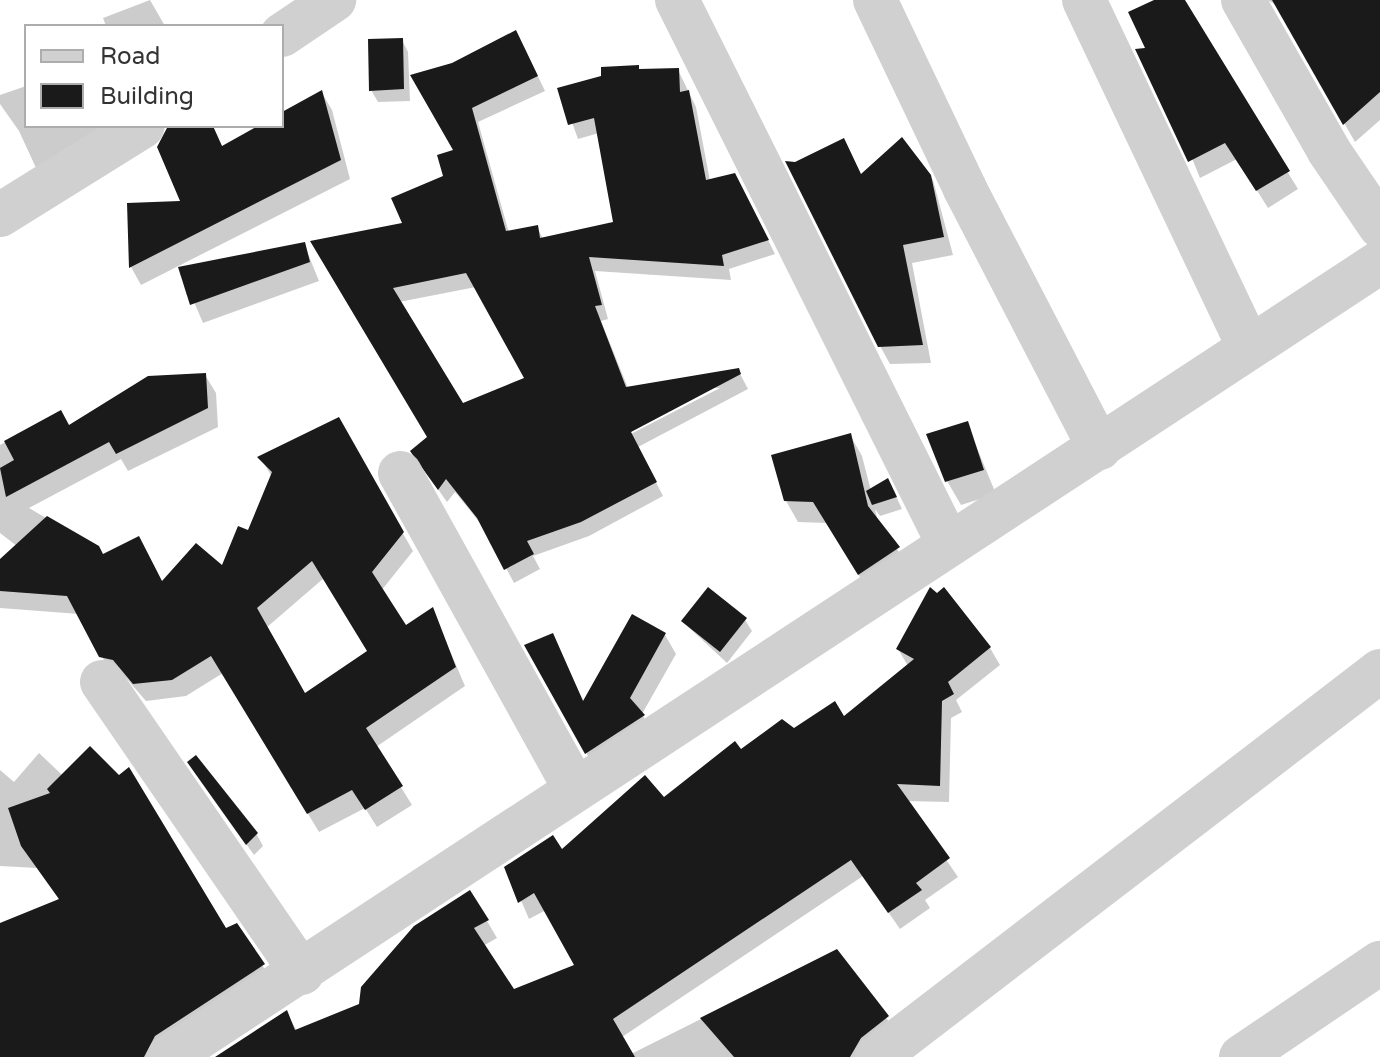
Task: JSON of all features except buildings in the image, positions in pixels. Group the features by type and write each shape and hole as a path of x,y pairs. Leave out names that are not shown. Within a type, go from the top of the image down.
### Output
{"street":[{"path":"284,34 334,0"},
{"path":"677,0 949,545"},
{"path":"875,0 1099,448"},
{"path":"1084,0 1249,347"},
{"path":"1243,0 1321,138 1380,226"},
{"path":"0,215 140,128"},
{"path":"169,1057 302,973 575,789 1380,262"},
{"path":"400,473 575,789"},
{"path":"877,1057 1380,671"},
{"path":"102,682 302,973"},
{"path":"1241,1057 1380,963"}]}
